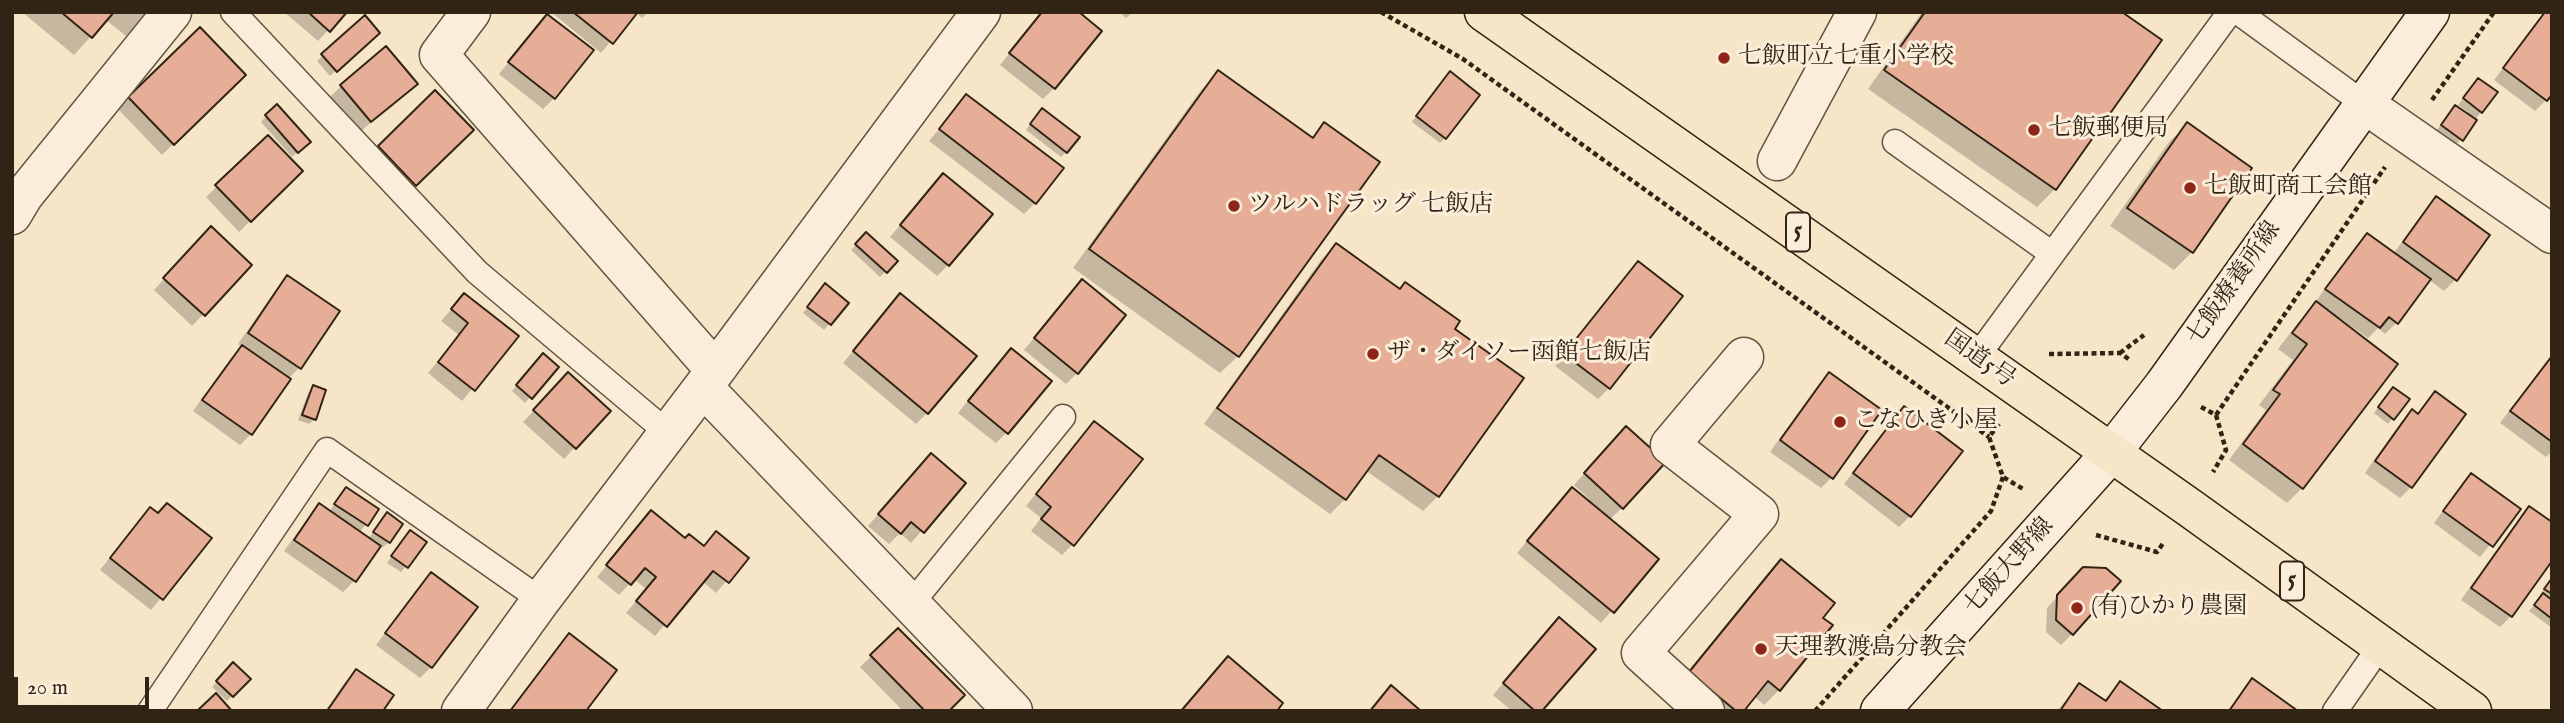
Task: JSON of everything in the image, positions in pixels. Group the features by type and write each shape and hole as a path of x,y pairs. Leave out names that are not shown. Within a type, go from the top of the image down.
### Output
{"highway":[{"name":"国道5号","path":"1484,12 2111,453 2472,711"}],"street":[{"path":"12,215 24,195 172,12"},
{"path":"471,12 439,55 709,378 911,604 1013,711"},
{"path":"461,711 981,12"},
{"path":"1777,161 1857,12"},
{"name":"七飯療養所線","path":"2111,453 2164,385 2430,12"},
{"path":"2363,103 2552,234"},
{"path":"1705,711 1641,653 1759,514 1670,445 1744,357"},
{"name":"七飯大野線","path":"1880,711 2111,453"}],"lane":[{"path":"233,12 477,272 668,433"},
{"path":"1976,358 2230,12"},
{"path":"2238,12 2363,103"},
{"path":"1895,142 2051,253"},
{"path":"911,604 1063,417"},
{"path":"150,711 327,450 541,600"},
{"path":"2335,711 2381,645"}],"path":[{"path":"1381,12 1473,66 1989,437"},
{"path":"2216,415 2407,134 2494,12"},
{"path":"1815,711 1991,511 2003,477"}],"building":[{"path":"61,12 114,12 92,38"},
{"path":"308,12 347,12 330,32"},
{"path":"573,12 638,12 613,44"},
{"path":"1042,12 1079,12 1102,31 1055,89 1009,53"},
{"name":"七飯郵便局","path":"1925,12 2122,12 2162,40 2056,190 1884,70"},
{"path":"2545,12 2552,12 2552,95 2547,101 2503,68"},
{"path":"547,14 594,50 555,99 508,62"},
{"path":"365,15 380,33 337,72 321,54"},
{"path":"200,27 246,75 174,145 128,97"},
{"path":"386,46 418,84 371,122 340,85"},
{"name":"ツルハドラッグ 七飯店","path":"1218,70 1313,138 1324,122 1380,162 1239,357 1089,249"},
{"path":"1450,71 1480,95 1446,139 1416,116"},
{"path":"2478,78 2498,92 2482,113 2463,98"},
{"path":"435,90 474,130 416,186 378,146"},
{"path":"966,94 1064,168 1036,204 939,129"},
{"path":"277,104 311,142 298,153 265,115"},
{"path":"2455,105 2477,120 2463,141 2441,125"},
{"path":"1042,108 1080,137 1067,153 1030,124"},
{"name":"七飯町商工会館","path":"2187,122 2252,168 2193,253 2127,208"},
{"path":"268,135 303,171 251,222 215,185"},
{"path":"943,173 993,214 949,266 900,225"},
{"path":"2436,196 2490,235 2457,281 2403,242"},
{"path":"211,226 252,265 205,316 163,278"},
{"path":"866,232 898,261 887,273 855,244"},
{"path":"2367,233 2431,279 2398,324 2389,317 2380,328 2325,289"},
{"name":"ザ・ダイソー函館七飯店","path":"1336,243 1400,289 1405,282 1460,321 1455,329 1524,378 1439,497 1379,455 1346,500 1217,408"},
{"path":"1638,261 1683,296 1610,389 1564,354"},
{"path":"287,275 340,311 301,369 248,333"},
{"path":"1082,279 1126,315 1078,374 1034,338"},
{"path":"825,283 849,303 831,325 807,307"},
{"path":"464,293 519,336 475,391 438,362 468,323 451,309"},
{"path":"900,293 977,356 928,414 853,351"},
{"path":"2316,301 2398,364 2303,489 2243,444 2280,394 2273,390 2307,344 2292,333"},
{"path":"242,345 291,379 252,435 202,400"},
{"path":"1011,348 1052,381 1008,434 968,401"},
{"path":"543,353 559,367 532,399 516,385"},
{"path":"2552,356 2552,442 2510,411"},
{"path":"568,372 611,411 576,449 533,410"},
{"name":"こなひき小屋","path":"1829,372 1882,410 1833,479 1780,440"},
{"path":"313,385 326,390 316,420 302,415"},
{"path":"2393,387 2410,399 2394,420 2378,407"},
{"path":"2435,391 2466,414 2412,488 2375,461 2412,409 2418,414"},
{"path":"1904,406 1963,451 1911,517 1853,473"},
{"path":"1094,421 1143,459 1074,546 1041,519 1051,507 1036,494"},
{"path":"1626,426 1666,462 1623,509 1584,473"},
{"path":"931,453 966,483 924,533 911,522 901,534 878,514"},
{"path":"2471,473 2521,509 2493,547 2443,511"},
{"path":"346,487 379,509 368,526 334,504"},
{"path":"1572,487 1659,559 1614,613 1527,541"},
{"path":"167,503 212,538 163,600 110,558 150,507 158,513"},
{"path":"319,503 381,546 356,582 294,540"},
{"path":"2529,506 2552,522 2552,561 2512,617 2471,588"},
{"path":"651,510 685,538 689,534 704,546 716,531 749,558 729,583 713,571 667,627 636,601 656,577 645,568 631,585 606,565"},
{"path":"387,512 403,524 390,543 373,532"},
{"path":"410,530 427,542 408,568 391,556"},
{"name":"天理教渡島分教会","path":"1781,559 1835,603 1823,618 1833,625 1780,691 1768,681 1744,711 1736,711 1689,672"},
{"name":"(有)ひかり農園","path":"2083,567 2106,568 2121,581 2073,635 2056,620 2057,595"},
{"path":"431,572 478,607 432,668 385,633"},
{"path":"2552,578 2552,594 2544,589"},
{"path":"2543,593 2552,600 2552,619 2534,605"},
{"path":"1559,617 1596,649 1542,711 1535,711 1503,683"},
{"path":"898,628 965,695 949,711 925,711 870,655"},
{"path":"569,633 617,670 586,711 510,711"},
{"path":"1228,656 1283,703 1277,711 1181,711"},
{"path":"233,662 251,679 233,697 216,681"},
{"path":"356,669 394,695 383,711 327,711"},
{"path":"2252,678 2298,711 2229,711"},
{"path":"2120,681 2163,711 2060,711 2079,683 2106,701"},
{"path":"1391,685 1421,711 1370,711"},
{"path":"216,693 232,711 197,711"}],"place":[{"name":"七飯町立七重小学校","path":"1724,58"},
{"name":"七飯郵便局","path":"2034,130"},
{"name":"七飯町商工会館","path":"2190,188"},
{"name":"ツルハドラッグ 七飯店","path":"1234,206"},
{"name":"ザ・ダイソー函館七飯店","path":"1373,354"},
{"name":"こなひき小屋","path":"1840,422"},
{"name":"(有)ひかり農園","path":"2077,608"},
{"name":"天理教渡島分教会","path":"1761,649"}]}
